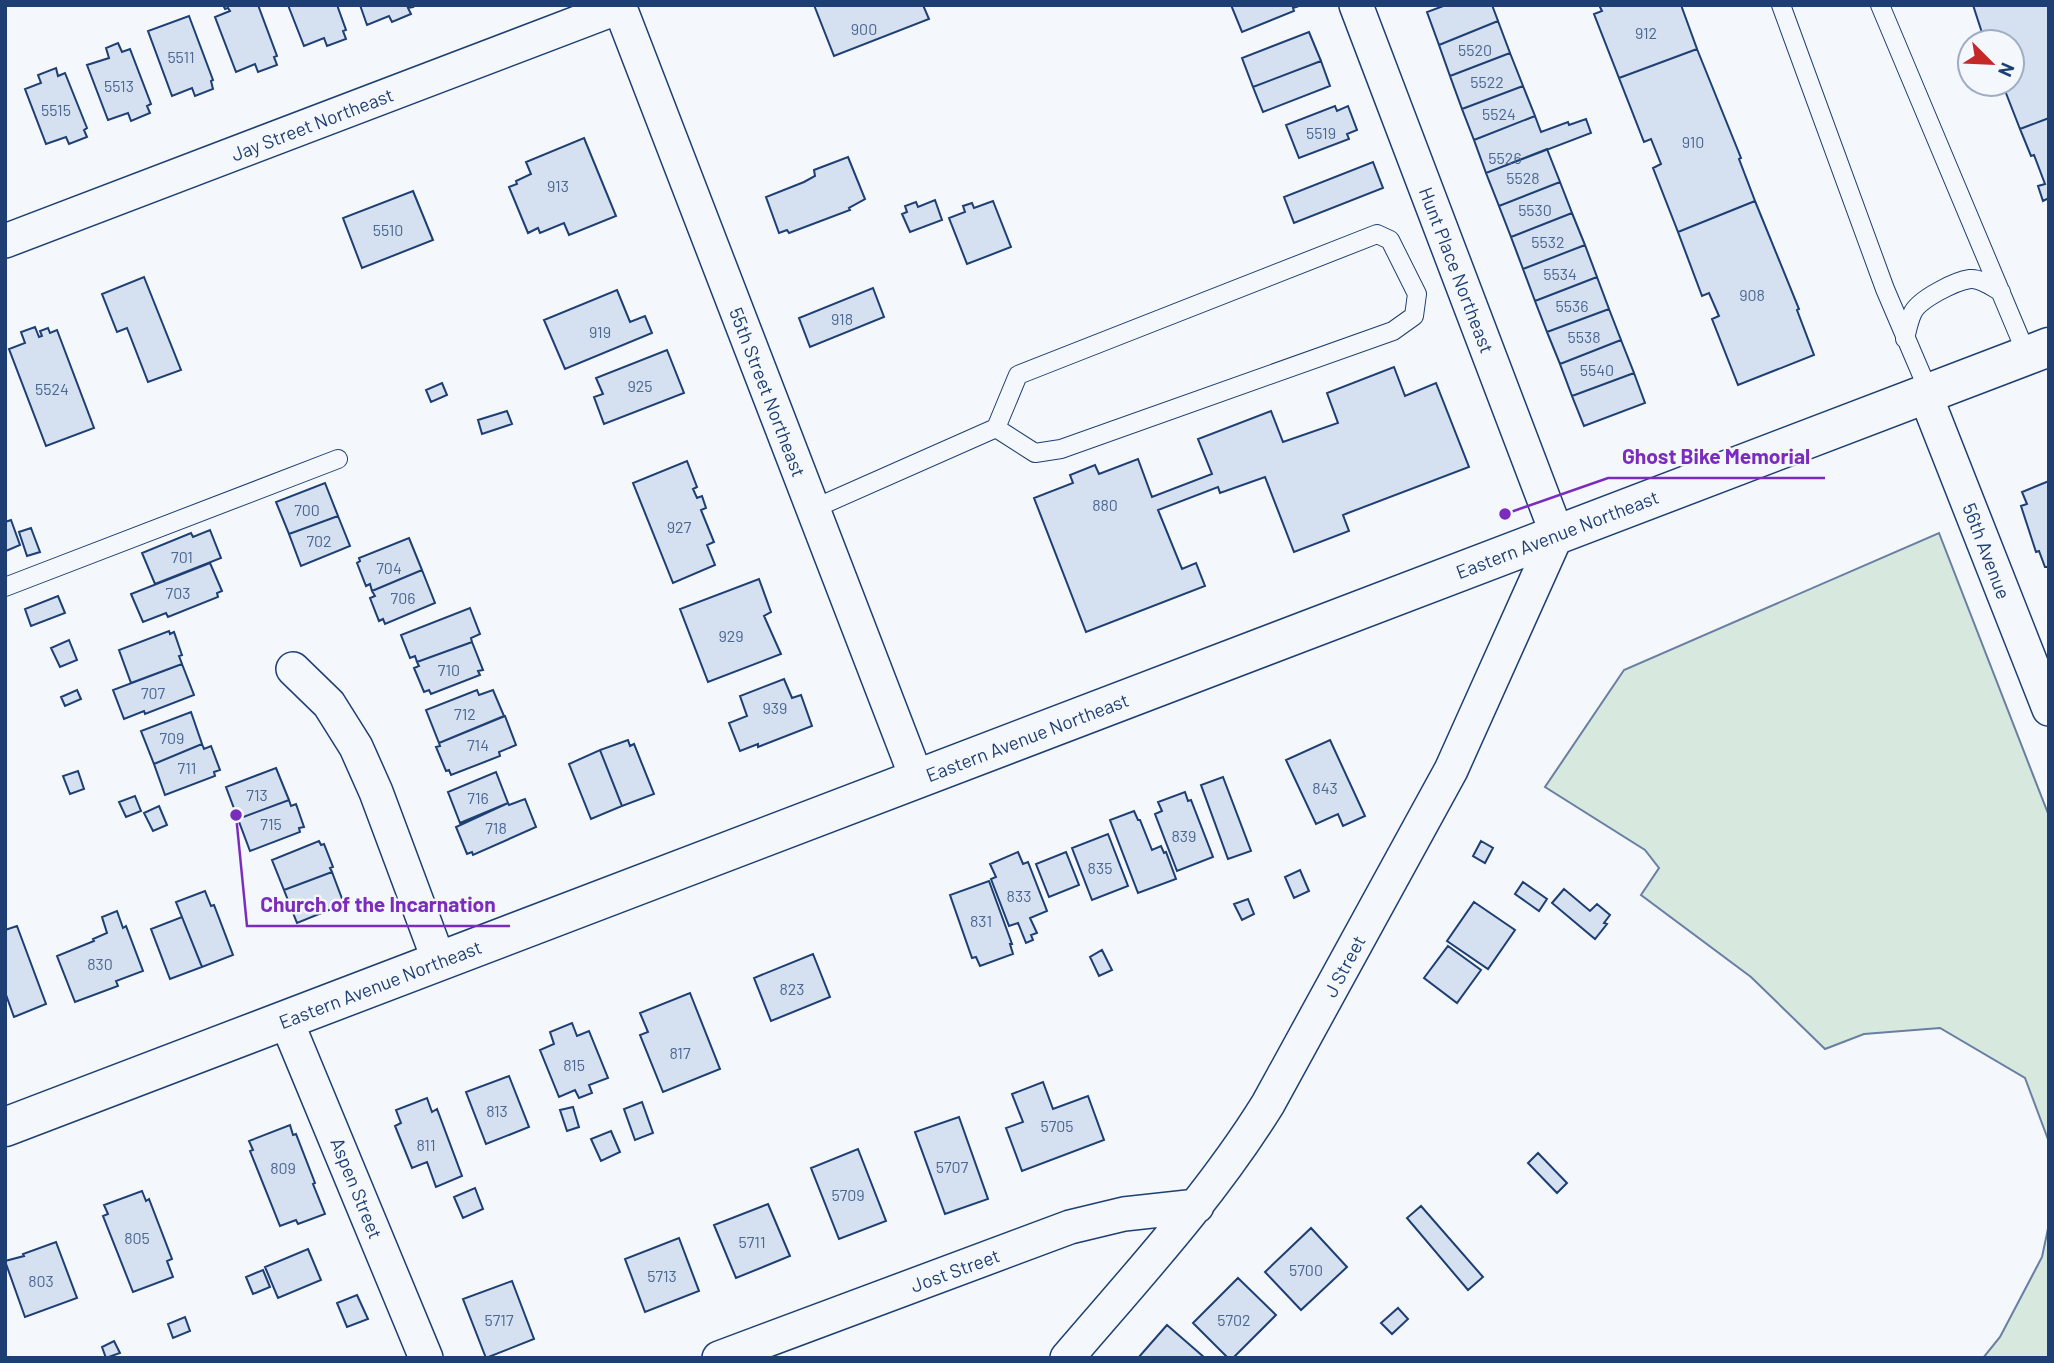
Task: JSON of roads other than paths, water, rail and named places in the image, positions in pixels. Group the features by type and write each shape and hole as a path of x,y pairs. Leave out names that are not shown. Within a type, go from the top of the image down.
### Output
{"main road":[{"name":"Eastern Avenue Northeast","path":"5,1127 2038,351"}],"street":[{"name":"Hunt Place Northeast","path":"1356,5 1557,534"},
{"name":"Jay Street Northeast","path":"5,241 619,6"},
{"name":"55th Street Northeast","path":"619,6 917,779"},
{"name":"56th Avenue","path":"1927,393 2049,709"},
{"name":"J Street","path":"1067,1358 1197,1206 1238,1153 1268,1104 1451,770 1557,534"},
{"path":"293,669 329,704 356,747 376,792 439,961"},
{"name":"Aspen Street","path":"286,1020 426,1358"},
{"name":"Jost Street","path":"719,1358 1069,1227 1124,1214 1197,1206"}],"lane":[{"path":"1781,5 1927,393"},
{"path":"1880,5 2001,292 2038,351"},
{"path":"813,509 996,428 1018,375 1377,234 1391,240 1417,294 1414,316 1393,331 1061,449 1035,453 996,428"},
{"path":"1905,339 1913,310 1951,285 1971,279 2001,292"},
{"path":"5,587 338,459"}],"place":[{"name":"Ghost Bike Memorial","path":"1505,514"},
{"name":"Church of the Incarnation","path":"236,815"}]}
